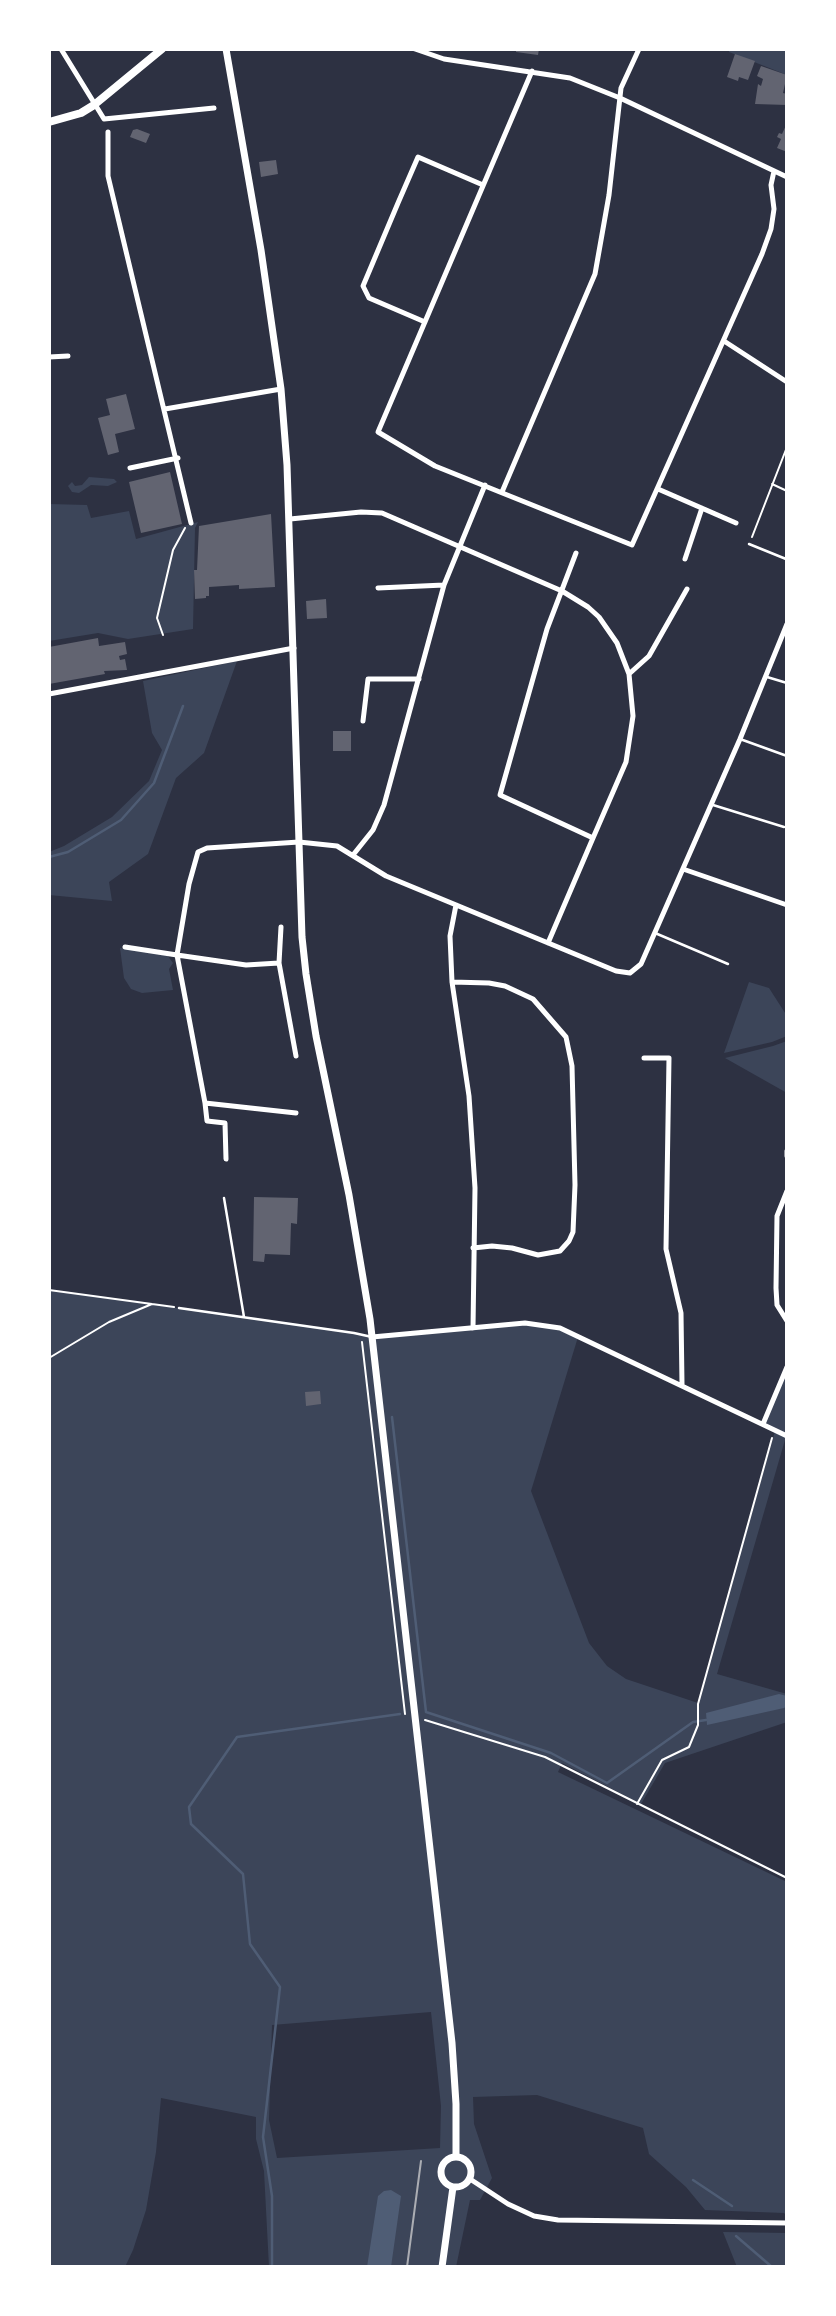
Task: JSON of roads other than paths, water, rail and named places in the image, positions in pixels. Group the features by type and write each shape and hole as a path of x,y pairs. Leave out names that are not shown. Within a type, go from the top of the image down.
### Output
{"main road":[{"path":"49,122 80,113 94,105 162,49"}],"street":[{"path":"61,49 104,119 214,108"},
{"path":"226,49 252,191 281,389 290,519 302,937 306,974 349,1195 372,1337 452,2043 456,2157"},
{"path":"415,49 444,59 570,78 620,98 787,177"},
{"path":"502,492 595,274 609,194 621,88 639,49"},
{"path":"532,71 378,432 435,466 632,545 771,229 774,209 771,185 774,171"},
{"path":"108,132 108,176 178,458 191,523"},
{"path":"425,322 369,298 363,286 418,157 483,186"},
{"path":"724,341 787,382"},
{"path":"49,357 68,356"},
{"path":"165,409 281,389"},
{"path":"130,468 178,458"},
{"path":"353,855 373,830 384,805 444,585 485,485"},
{"path":"658,489 736,523"},
{"path":"685,559 702,508"},
{"path":"290,519 361,512 382,513 562,591 588,607 604,623 617,643 629,674 633,716 626,762 548,943"},
{"path":"576,553 547,629 500,795 593,838"},
{"path":"377,588 444,585"},
{"path":"629,674 649,656 687,589"},
{"path":"225,1122 207,1121 177,955 189,884 198,852 207,848 299,842 337,846 386,876 616,971 631,973 641,964 655,933 787,624"},
{"path":"49,694 294,648"},
{"path":"363,721 368,679 419,679"},
{"path":"682,869 787,905"},
{"path":"456,905 450,936 452,982 469,1096 475,1188 473,1328"},
{"path":"281,926 279,963 296,1056"},
{"path":"125,947 246,965 279,963"},
{"path":"452,982 505,986 533,999 566,1037 572,1066 575,1185 573,1232 569,1241 560,1251 538,1255 492,1245 473,1248"},
{"path":"644,1058 669,1058 666,1250 681,1313 682,1384"},
{"path":"205,1102 296,1113"},
{"path":"226,1105 226,1159"},
{"path":"787,1191 777,1216 776,1288 777,1306 787,1321"},
{"path":"372,1337 525,1323 560,1328 787,1436"},
{"path":"763,1424 787,1367"},
{"path":"456,2157 462,2158 471,2166 470,2179 461,2187 453,2187 445,2182 441,2174 443,2164 456,2157"},
{"path":"470,2179 508,2204 534,2216 558,2220 787,2223"},
{"path":"442,2267 453,2187"}],"lane":[{"path":"749,544 787,558"},
{"path":"764,676 787,683"},
{"path":"740,739 787,756"},
{"path":"710,804 784,827"},
{"path":"655,933 729,964"},
{"path":"224,1198 244,1317"},
{"path":"179,1308 372,1337"}],"waterway":[{"path":"49,857 68,852 121,820 154,783 183,706"},
{"path":"392,1417 426,1712 551,1753 607,1783 693,1722 706,1720"},
{"path":"272,2267 272,2196 263,2137 280,1987 250,1944 243,1874 191,1824 189,1807 237,1737 400,1714"},
{"path":"693,2180 732,2206"},
{"path":"736,2236 772,2267"}],"tram line":[{"path":"407,2267 421,2161"}]}
